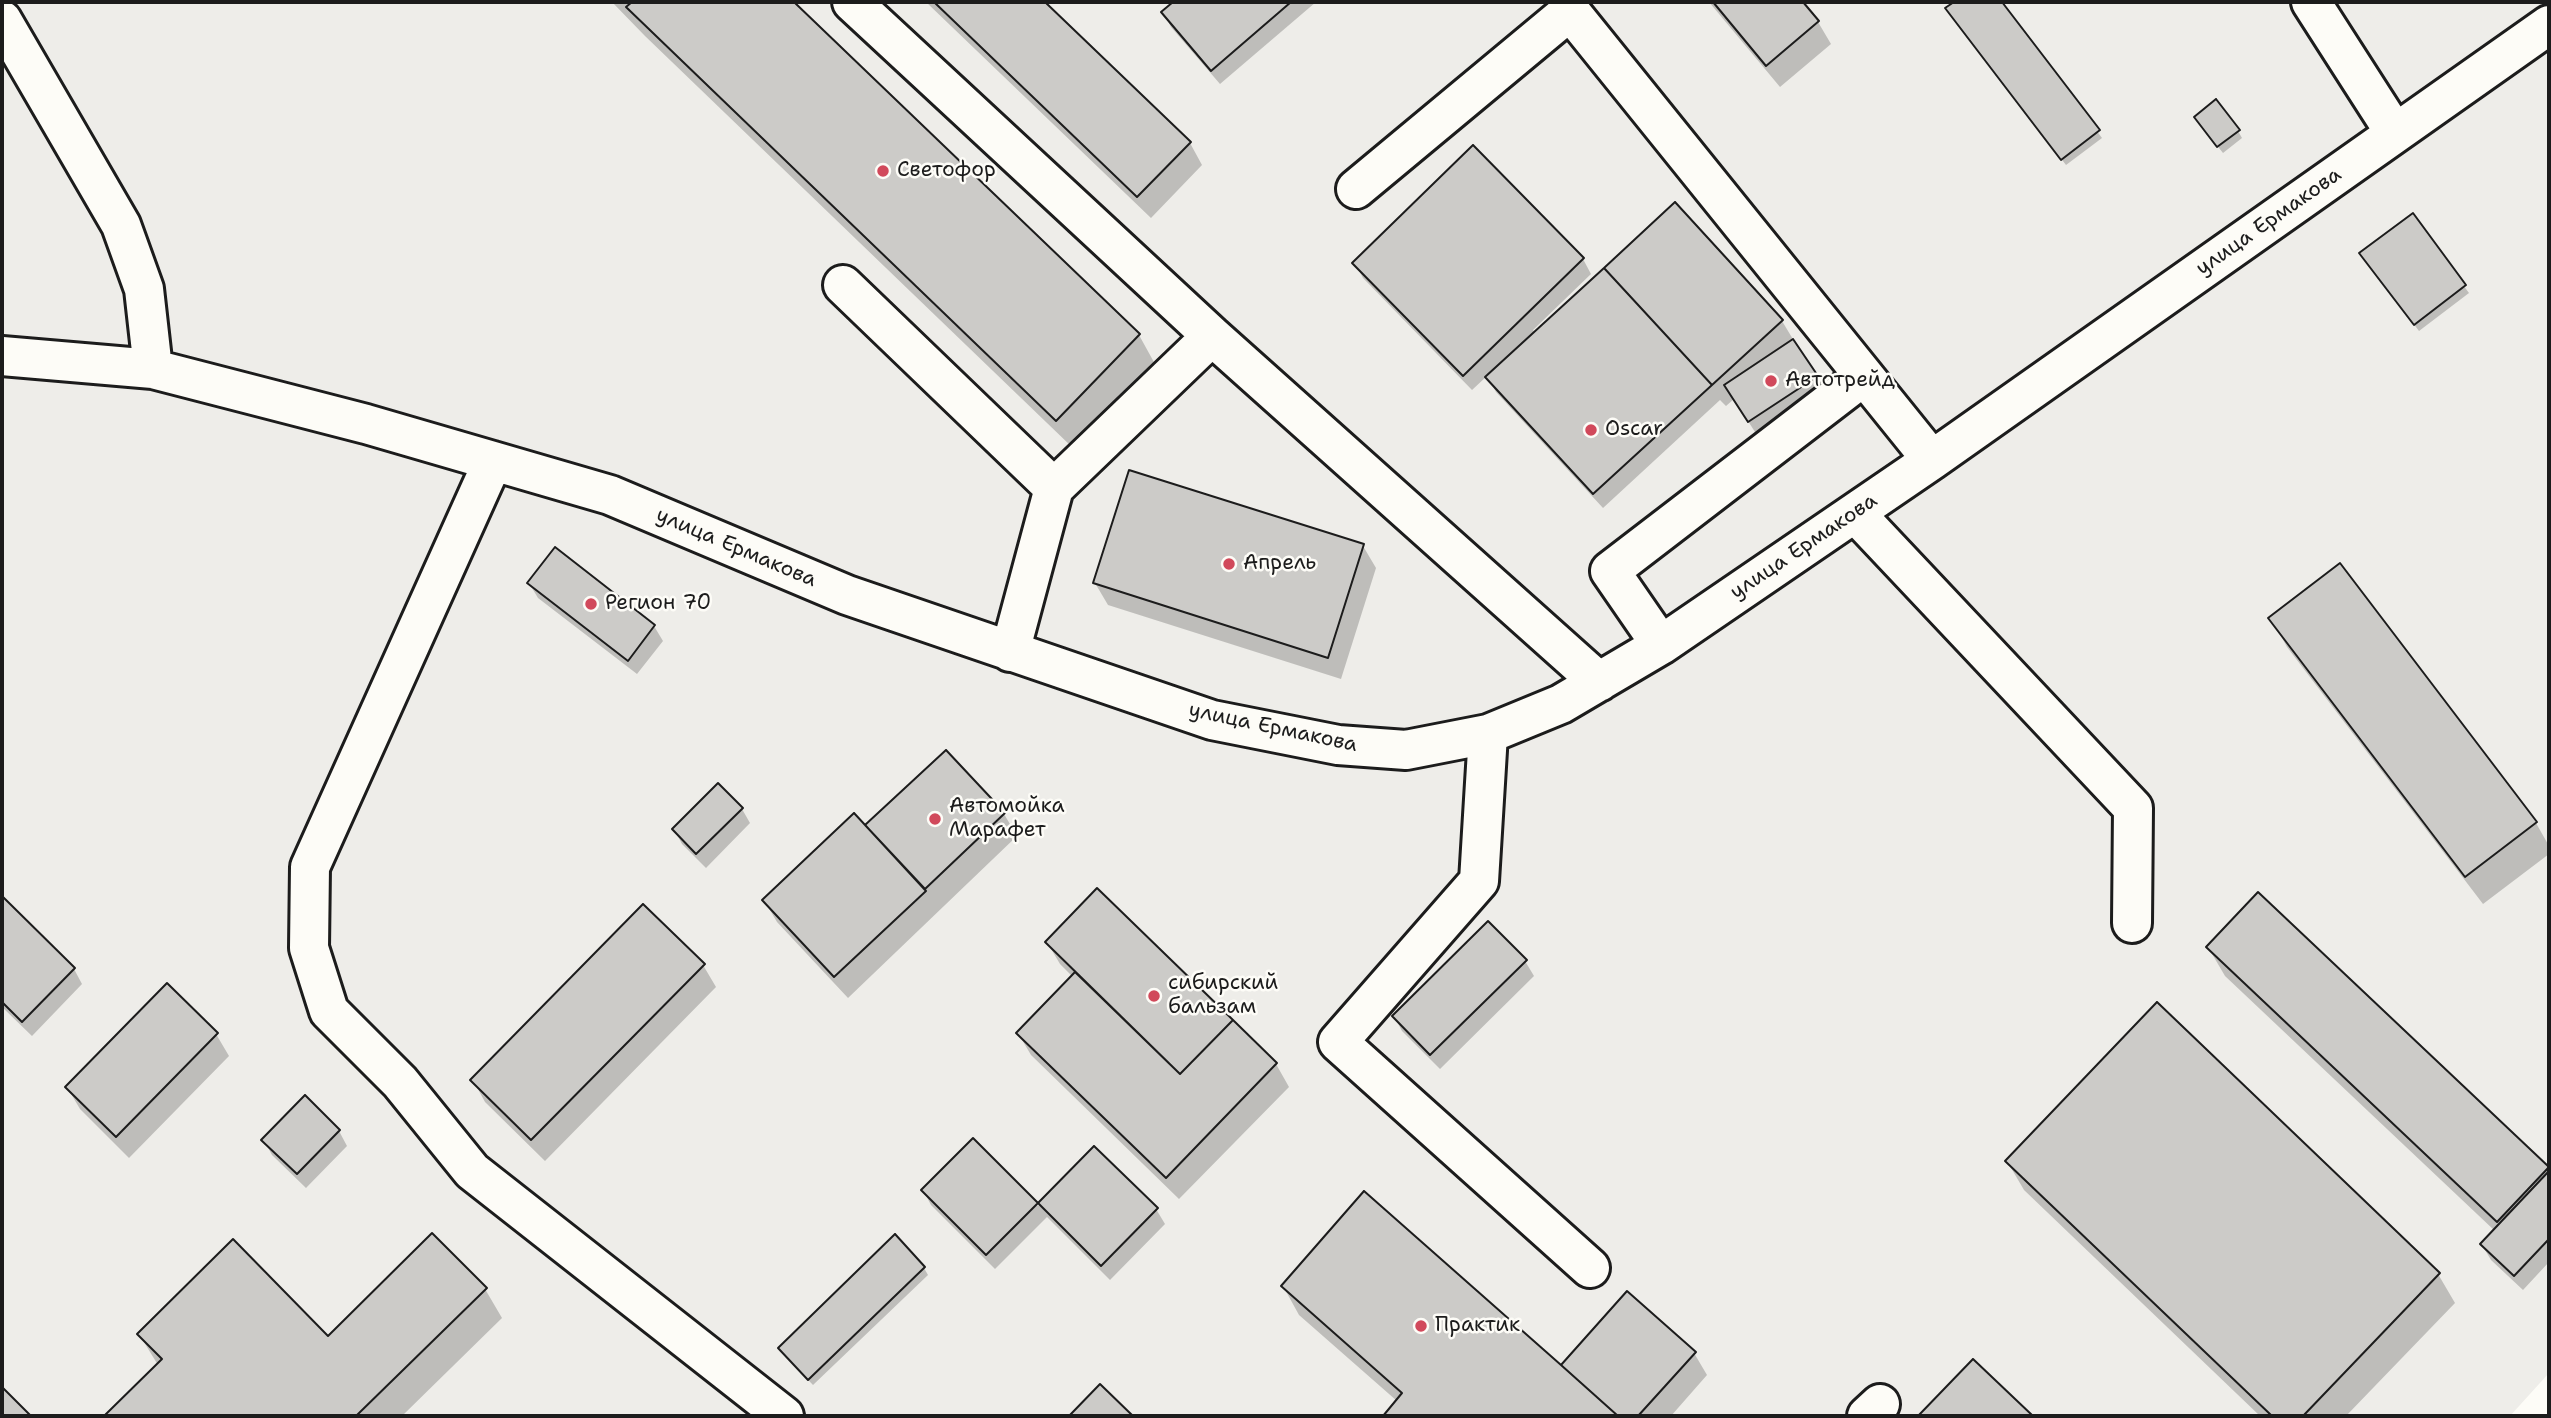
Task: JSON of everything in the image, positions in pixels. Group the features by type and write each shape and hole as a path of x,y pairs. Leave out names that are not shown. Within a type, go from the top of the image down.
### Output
{"street":[{"path":"852,2 1212,336 1599,682"},
{"path":"2311,2 2395,133"},
{"path":"1356,189 1570,12 1932,460"},
{"path":"2,20 121,225 144,289 153,369"},
{"name":"улица Ермакова","path":"2,356 153,369 366,424 610,495 847,595 1212,720 1338,745 1406,750 1488,734 1561,704 1661,645 1932,460 2549,25"},
{"path":"843,285 1054,488"},
{"path":"1010,652 1054,488 1212,336"},
{"path":"1661,645 1610,571 1864,376"},
{"path":"493,461 310,866 309,948 329,1011 400,1082 472,1171 784,1416"},
{"path":"1855,513 2133,808 2132,923"},
{"path":"1488,734 1479,881 1338,1042 1590,1268"}],"shaded area":[{"path":"2,2 2549,2 2549,1373 2510,1416 2,1416"}],"building":[{"name":"Светофор","path":"632,2 794,2 1140,334 1056,421 626,7"},
{"path":"934,2 1045,2 1191,142 1137,197"},
{"path":"1173,2 1291,2 1211,71 1161,12"},
{"path":"1713,2 1803,2 1819,21 1766,66"},
{"path":"1954,2 2002,2 2100,130 2061,160 1945,8"},
{"path":"2216,99 2240,130 2217,147 2194,117"},
{"path":"1473,145 1584,258 1463,376 1352,263"},
{"path":"1675,202 1783,320 1712,385 1604,268"},
{"path":"2413,213 2466,285 2414,325 2359,253"},
{"path":"1604,268 1712,385 1593,494 1485,377"},
{"name":"Автотрейд","path":"1793,339 1818,376 1748,422 1724,385"},
{"name":"Апрель","path":"1129,470 1364,544 1328,658 1093,583"},
{"name":"Регион 70","path":"555,547 655,625 628,661 527,583"},
{"path":"2340,563 2537,822 2465,877 2268,618"},
{"name":"Автомойка Марафет","path":"946,750 1005,813 925,889 865,825"},
{"path":"718,783 743,808 696,854 672,829"},
{"path":"854,813 926,891 834,977 762,900"},
{"name":"сибирский бальзам","path":"1097,888 1233,1020 1180,1074 1045,942"},
{"path":"2258,892 2549,1167 2497,1222 2206,947"},
{"path":"2,896 75,968 22,1022 2,1002"},
{"path":"643,904 705,964 531,1140 470,1080"},
{"path":"1488,921 1527,960 1430,1055 1392,1016"},
{"path":"1075,972 1180,1074 1233,1020 1277,1063 1166,1178 1016,1033"},
{"path":"167,983 218,1033 116,1137 65,1087"},
{"path":"2157,1002 2440,1273 2303,1416 2272,1416 2005,1161"},
{"path":"305,1095 340,1130 297,1174 261,1140"},
{"path":"973,1138 1038,1203 986,1255 921,1190"},
{"path":"1094,1146 1158,1208 1101,1266 1038,1203"},
{"path":"2549,1171 2549,1239 2514,1276 2480,1244"},
{"name":"Практик","path":"1364,1191 1618,1416 1383,1416 1402,1393 1281,1286"},
{"path":"432,1233 487,1288 356,1416 104,1416 162,1359 137,1334 233,1239 328,1336"},
{"path":"895,1234 925,1267 808,1380 778,1348"},
{"path":"1627,1291 1696,1352 1638,1416 1618,1416 1561,1365"},
{"path":"1973,1359 2033,1416 1918,1416"},
{"path":"1100,1384 1133,1416 1069,1416"},
{"path":"2,1387 31,1416 2,1416"}],"place":[{"name":"Светофор","path":"883,171"},
{"name":"Автотрейд","path":"1771,381"},
{"name":"Oscar","path":"1591,430"},
{"name":"Апрель","path":"1229,564"},
{"name":"Регион 70","path":"591,604"},
{"name":"Автомойка Марафет","path":"935,819"},
{"name":"сибирский бальзам","path":"1154,996"},
{"name":"Практик","path":"1421,1326"}]}
